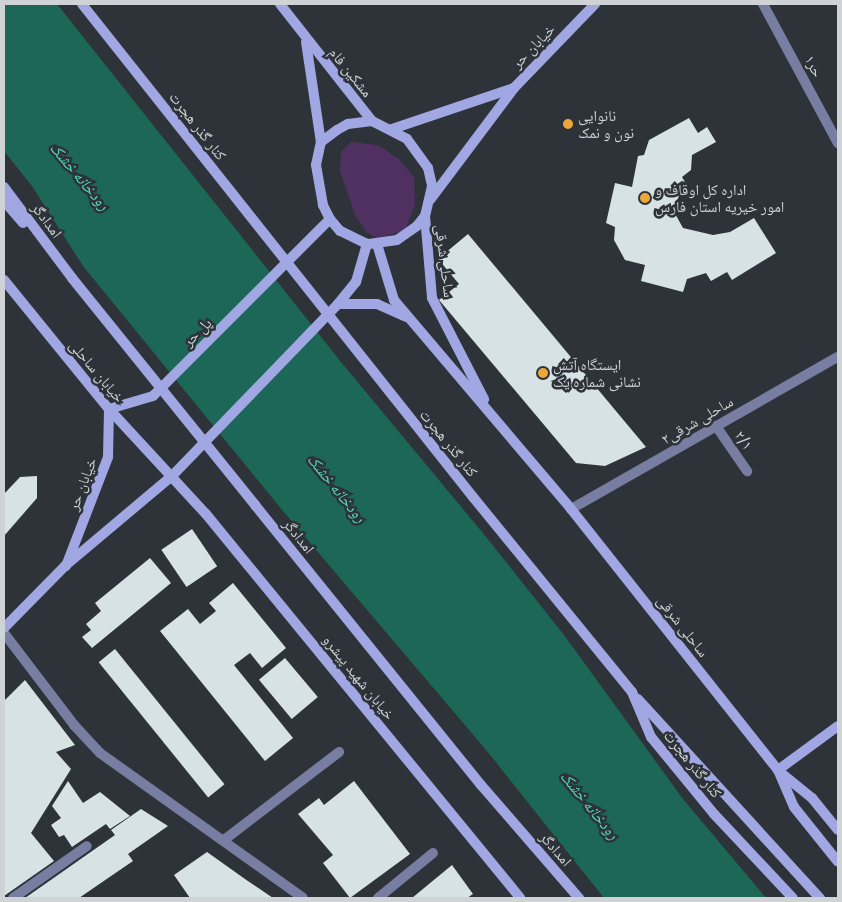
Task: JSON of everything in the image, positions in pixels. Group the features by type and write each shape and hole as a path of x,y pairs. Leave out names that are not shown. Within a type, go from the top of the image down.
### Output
{"main road":[{"name":"کنار گذر هجرت","path":"82,4 467,490 632,692 651,737 714,814 793,898"},
{"name":"مشکین فام","path":"280,4 306,41 372,122"},
{"name":"خیابان حر","path":"430,201 514,88 589,6"},
{"name":"مشکین فام","path":"306,41 321,142"},
{"path":"392,129 514,88"},
{"path":"372,122 392,129 407,139 428,168 432,186 430,201 425,216 408,234 372,244 340,231 330,219 323,205 316,165 321,142 348,124 372,122"},
{"name":"امدادگر","path":"4,187 72,278 481,785 579,898"},
{"path":"4,201 72,278"},
{"name":"ساحلی شرقی","path":"425,216 432,298 493,416"},
{"name":"پل حر","path":"109,409 153,396 295,257 330,219"},
{"path":"172,476 338,304 356,282 372,244"},
{"name":"ساحلی شرقی","path":"372,244 394,300 570,509 778,770 794,807 838,862"},
{"name":"خیابان ساحلی","path":"4,280 109,409 172,476"},
{"path":"338,304 377,304 410,319"},
{"name":"خیابان حر","path":"65,566 108,457 109,409"},
{"name":"خیابان حر","path":"4,628 65,566 172,476"},
{"name":"خیابان شهید پیشرو","path":"172,476 520,898"},
{"path":"632,692 820,898"},
{"path":"838,726 778,770 812,798 838,830"}],"street":[{"name":"حر۱","path":"763,4 838,143"},
{"name":"ساحلی شرقی۲","path":"570,509 838,357"},
{"name":"۲/‍‍۱","path":"716,426 748,471"},
{"path":"4,633 74,725 100,753 303,898"},
{"path":"224,840 339,752"},
{"path":"13,898 87,846"},
{"path":"378,898 433,854"}],"shaded area":[{"path":"351,142 378,145 399,159 414,177 415,204 405,231 377,238 366,232 355,215 340,171 341,152"}],"water":[{"name":"رودخانه خشک","path":"4,4 57,4 341,362 487,538 564,635 683,799 766,898 604,898 487,751 283,511 83,266 32,186 4,151"}],"building":[{"name":"اداره کل اوقاف و امور خیریه استان فارس","path":"689,118 698,133 707,127 716,142 692,155 691,170 682,177 685,182 673,210 683,228 713,235 730,232 754,218 776,253 732,280 727,272 711,281 706,273 687,279 683,292 641,281 645,265 625,260 614,240 615,227 606,223 615,183 632,187 638,156 644,155 649,140"},
{"name":"ایستگاه آتش نشانی شماره یک","path":"468,234 646,447 605,466 576,463 439,300 459,284 438,259"},
{"path":"37,476 37,498 4,536 4,494 20,477"},
{"path":"192,529 217,566 186,587 161,550"},
{"path":"150,558 171,583 92,648 82,637 91,630 86,624 101,611 95,603"},
{"path":"233,583 286,648 262,668 250,653 234,665 293,738 265,761 160,631 188,609 200,624 216,611 209,603"},
{"path":"115,649 225,784 208,797 99,662"},
{"path":"285,658 318,697 292,719 259,680"},
{"path":"25,680 75,745 56,752 71,769 31,833 54,861 4,896 4,701"},
{"path":"68,781 83,803 100,792 130,816 110,829 106,824 72,847 64,835 59,837 51,825 61,818 52,806"},
{"path":"354,781 410,854 350,898 323,863 333,855 298,814 319,798 324,805"},
{"path":"141,809 168,826 128,854 133,861 79,898 25,898 115,835 111,830"},
{"path":"207,852 273,898 190,898 174,875"},
{"path":"452,865 473,894 467,898 412,898"}],"place":[{"name":"نانوایی نون و نمک","path":"568,124"},
{"name":"اداره کل اوقاف و امور خیریه استان فارس","path":"645,198"},
{"name":"ایستگاه آتش نشانی شماره یک","path":"543,373"}]}
